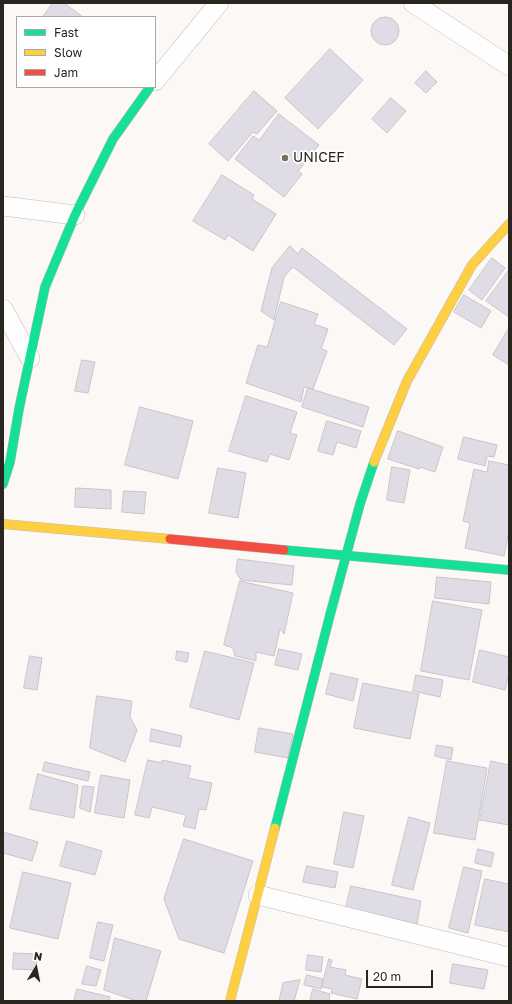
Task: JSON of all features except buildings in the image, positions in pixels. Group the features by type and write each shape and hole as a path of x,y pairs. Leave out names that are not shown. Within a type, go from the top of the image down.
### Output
{"street":[{"path":"156,80 219,3"},
{"path":"413,3 509,66"},
{"path":"3,484 10,462 19,408 45,287 75,215 113,139 149,88"},
{"path":"3,206 75,215"},
{"path":"230,1001 360,504 378,452 407,381 472,265 509,224"},
{"path":"3,309 30,358"},
{"path":"3,431 19,408"},
{"path":"3,524 509,570"},
{"path":"258,895 509,957"}],"traffic: fast":[{"path":"3,484 10,462 19,409 45,287 75,215 113,139 149,88"},
{"path":"275,828 360,504 374,462"},
{"path":"284,550 509,570"}],"traffic: slow":[{"path":"374,462 407,381 472,265 509,224"},
{"path":"3,524 170,539"},
{"path":"230,1001 275,828"}],"traffic: jam":[{"path":"170,539 284,550"}],"place":[{"name":"UNICEF","path":"285,158"}]}
